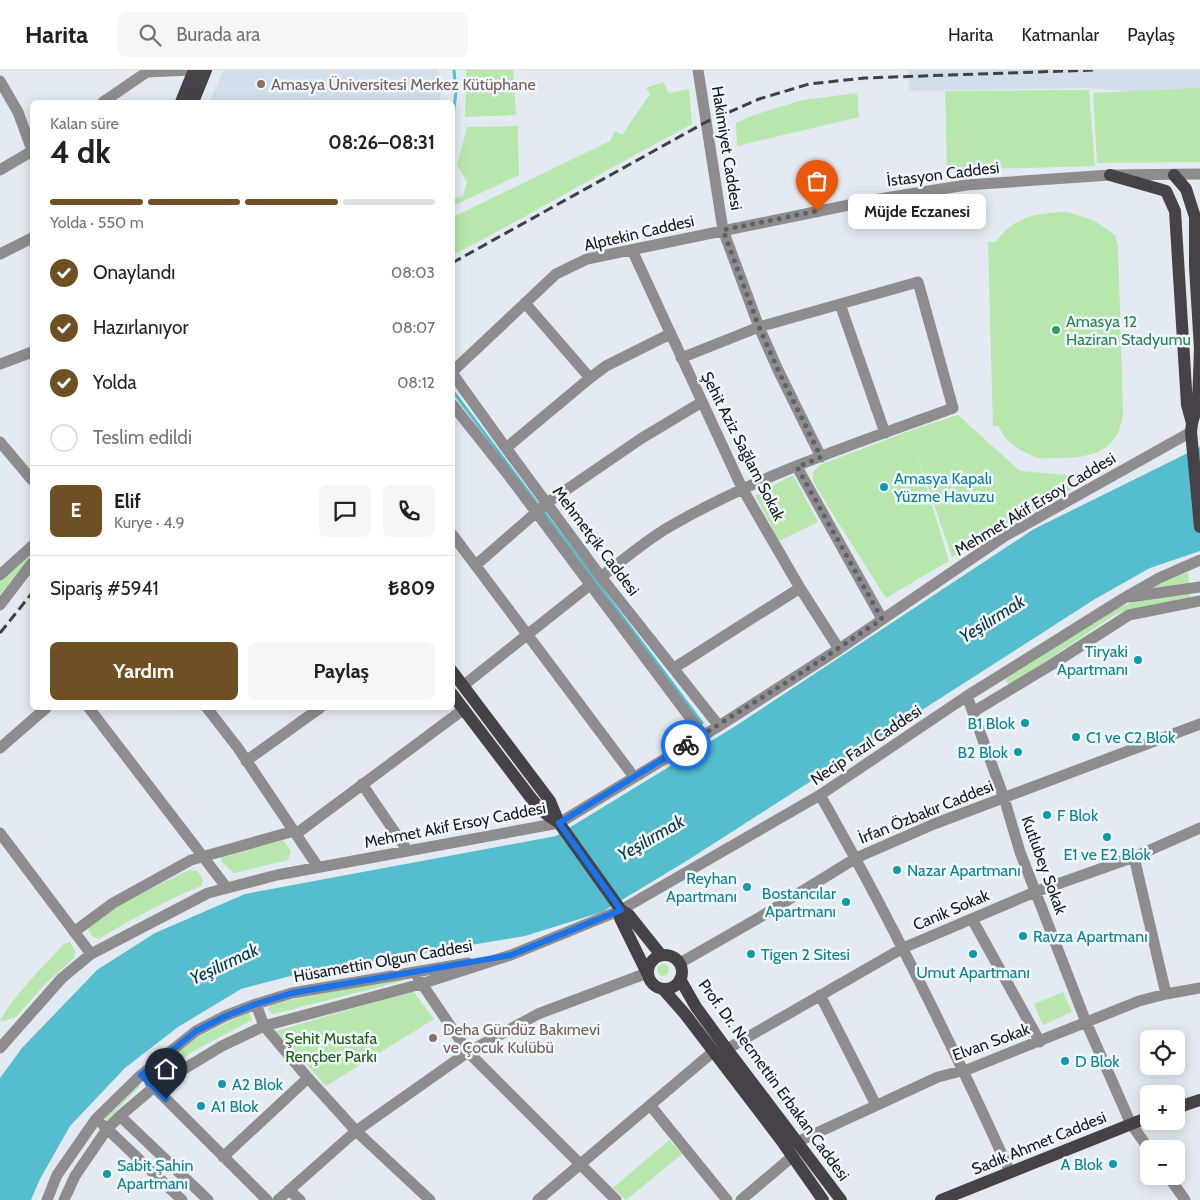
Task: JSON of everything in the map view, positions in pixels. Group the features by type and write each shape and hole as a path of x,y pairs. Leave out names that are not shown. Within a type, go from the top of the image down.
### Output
{"main road":[{"path":"182,100 192,70"},
{"path":"194,100 206,70"},
{"path":"1110,175 1166,192 1175,211 1182,350 1187,405 1194,429"},
{"path":"1174,175 1186,189 1195,217 1200,349 1198,403 1194,429 1200,527"},
{"path":"455,674 550,801 561,826 619,907 628,915 661,955"},
{"path":"455,698 531,798 561,826"},
{"path":"619,907 620,918 652,984 663,989 673,987 680,979 682,971 680,963 674,957 661,955 649,963 647,973"},
{"name":"Prof. Dr. Necmettin Erbakan Caddesi","path":"680,979 696,1006 727,1049 842,1200"},
{"name":"Prof. Dr. Necmettin Erbakan Caddesi","path":"663,989 714,1051 823,1200"},
{"path":"1185,1105 1199,1101"},
{"name":"Sadık Ahmet Caddesi","path":"941,1200 1140,1121"}],"street":[{"path":"106,100 147,71 192,70"},
{"name":"Hakimiyet Caddesi","path":"698,70 723,230 759,327 821,457"},
{"path":"0,81 18,112 30,145"},
{"path":"0,170 30,152"},
{"path":"1174,175 1200,174"},
{"name":"İstasyon Caddesi","path":"723,230 873,200 966,185 1110,175 1174,175"},
{"name":"Alptekin Caddesi","path":"455,369 556,274 587,260 723,230"},
{"path":"0,254 30,239"},
{"name":"Şehit Aziz Sağlam Sokak","path":"632,250 742,488 800,588 839,649"},
{"path":"601,577 668,528 742,488 954,408 918,282 759,327 681,358"},
{"path":"525,303 590,378"},
{"path":"840,304 885,433"},
{"path":"506,448 606,366 670,334"},
{"path":"1182,350 1200,349"},
{"path":"0,364 30,353"},
{"name":"Mehmetçik Caddesi","path":"455,376 601,577 719,726"},
{"path":"477,564 547,503 642,438 702,402"},
{"name":"Mehmetçik Caddesi","path":"455,408 536,511 703,735"},
{"name":"Mehmet Akif Ersoy Caddesi","path":"0,1046 62,978 90,954 208,893 277,876 407,850 561,826 634,777 719,726 839,649 1005,536 1194,429"},
{"path":"0,442 30,478"},
{"path":"797,467 882,619"},
{"path":"455,538 477,564 634,777"},
{"path":"0,575 30,548"},
{"name":"Necip Fazıl Caddesi","path":"619,907 820,795 967,696 1124,598 1159,578 1200,560"},
{"path":"0,605 30,566"},
{"path":"464,685 590,585"},
{"name":"Necip Fazıl Caddesi","path":"1124,598 1200,587"},
{"path":"674,668 800,588"},
{"path":"973,712 1051,665 1128,614 1200,601"},
{"name":"Kutlubey Sokak","path":"967,696 1004,798 1020,852 1086,1022 1131,1124 1143,1140"},
{"path":"74,932 113,903 192,860 295,832 464,709"},
{"path":"0,748 44,710"},
{"path":"91,710 227,888"},
{"path":"208,710 246,760 318,868"},
{"path":"246,760 317,710"},
{"name":"İrfan Özbakır Caddesi","path":"680,963 762,916 856,858 928,826 1200,724"},
{"path":"362,784 407,850"},
{"path":"820,795 856,858 903,948 964,1071 1010,1172"},
{"name":"Canik Sokak","path":"727,1049 903,948 1035,892 1134,857 1200,828"},
{"path":"0,833 90,954"},
{"path":"1134,857 1166,994"},
{"name":"Hüsamettin Olgun Caddesi","path":"64,1200 75,1176 107,1129 120,1116 154,1087 222,1046 264,1026 421,984 511,955 619,907"},
{"path":"972,919 1040,1042"},
{"name":"Hüsamettin Olgun Caddesi","path":"47,1200 57,1175 96,1119 141,1075 196,1031 256,1004 292,993 511,955"},
{"path":"416,972 421,984 468,1052 616,1200"},
{"path":"278,1200 356,1131 468,1052 538,1014 647,973"},
{"name":"Elvan Sokak","path":"797,1142 938,1076 964,1071 1139,1002 1166,994 1200,988"},
{"path":"820,995 876,1105"},
{"path":"256,1004 264,1026 308,1078 356,1131 430,1200"},
{"path":"538,1200 714,1051"},
{"path":"141,1075 267,1200"},
{"path":"224,1157 308,1078"},
{"path":"650,1106 726,1200"},
{"path":"120,1116 208,1200"},
{"path":"96,1119 182,1200"},
{"path":"741,1200 792,1156"},
{"path":"1174,1185 1183,1199"},
{"path":"289,1190 300,1200"}],"shaded area":[{"path":"224,70 438,70 441,95 440,100 210,100"},
{"path":"908,70 1200,70 1200,90 1132,92 1088,88 909,91"}],"green space":[{"path":"466,70 513,70 516,115 465,117"},
{"path":"663,82 669,93 689,89 692,124 455,254 455,216 610,141 615,131 622,135 650,94 646,88"},
{"path":"1200,88 1200,162 1097,163 1093,93"},
{"path":"1089,90 1095,166 947,170 945,91"},
{"path":"857,93 859,117 737,146 736,123 754,115 803,100"},
{"path":"518,126 519,175 455,205 455,198 463,196 467,182 457,165 467,127"},
{"name":"Amasya 12 Haziran Stadyumu","path":"1067,212 1093,220 1115,235 1118,246 1123,414 1116,436 1102,450 1079,457 1041,458 1033,456 1015,446 1001,432 999,426 993,426 988,242 996,242 1010,226 1018,221 1046,213"},
{"path":"958,415 1020,471 1067,475 1073,488 952,557 916,452 949,561 886,598 813,481 813,472 820,465 909,431"},
{"path":"793,475 818,522 779,541 755,495"},
{"path":"30,551 30,557 0,595 0,580"},
{"path":"1188,572 1189,584 1153,591 1152,586"},
{"path":"1190,592 1191,599 1128,610 1116,614 1009,686 1005,679 1115,609 1131,603"},
{"path":"283,840 291,851 288,860 234,873 221,861 221,857"},
{"path":"189,870 198,871 203,881 201,886 149,911 99,939 92,936 88,930 90,925 120,904"},
{"path":"70,942 75,951 74,958 46,983 16,1017 0,1021 29,981 64,944"},
{"path":"661,964 665,964 669,970 665,976 661,976 657,972 657,968"},
{"path":"402,978 402,981 273,1014 268,1009 270,1005 303,997"},
{"name":"Şehit Mustafa Rençber Parkı","path":"413,991 434,1019 326,1086 276,1031"},
{"path":"1063,992 1072,1012 1043,1025 1034,1004"},
{"path":"249,1012 252,1020 197,1049 156,1076 153,1071 198,1037"},
{"path":"138,1084 140,1086 107,1120 105,1118"},
{"path":"669,1140 682,1154 626,1200 613,1188"}],"water":[{"name":"Yeşilırmak","path":"1200,447 1200,551 1150,568 1095,599 688,860 602,912 525,936 302,973 241,989 178,1027 125,1068 70,1126 40,1179 31,1200 0,1200 0,1078 22,1048 97,970 155,933 245,894 556,836 734,727 1034,529"}],"waterway":[{"path":"454,70 455,100"},
{"path":"455,394 539,506"},
{"path":"543,511 702,723"}],"railway":[{"path":"455,261 706,122 759,99 809,84 865,78 1094,70"},
{"path":"0,633 30,596"}],"way so far":[{"path":"686,745 839,649 882,619 797,467 821,457 759,327 723,230 817,211"}],"place":[{"name":"Amasya Üniversitesi Merkez Kütüphane","path":"261,84"},
{"name":"Müjde Eczanesi","path":"817,211"},
{"name":"Amasya 12 Haziran Stadyumu","path":"1056,330"},
{"name":"Amasya Kapalı Yüzme Havuzu","path":"884,487"},
{"name":"Tiryaki Apartmanı","path":"1138,660"},
{"name":"B1 Blok","path":"1025,723"},
{"name":"C1 ve C2 Blok","path":"1076,737"},
{"name":"B2 Blok","path":"1018,752"},
{"name":"F Blok","path":"1047,815"},
{"name":"E1 ve E2 Blok","path":"1107,837"},
{"name":"Nazar Apartmanı","path":"897,870"},
{"name":"Reyhan Apartmanı","path":"747,887"},
{"name":"Bostancılar Apartmanı","path":"846,902"},
{"name":"Ravza Apartmanı","path":"1023,936"},
{"name":"Tigen 2 Sitesi","path":"751,954"},
{"name":"Umut Apartmanı","path":"973,954"},
{"name":"Deha Gündüz Bakımevi ve Çocuk Kulübü","path":"433,1038"},
{"name":"D Blok","path":"1065,1061"},
{"name":"A2 Blok","path":"222,1084"},
{"name":"A1 Blok","path":"201,1106"},
{"name":"A Blok","path":"1113,1164"},
{"name":"Sabit Şahin Apartmanı","path":"107,1174"}],"route":[{"path":"166,1099 141,1075 196,1031 226,1016 292,993 511,955 621,910 559,823 686,745"}]}
